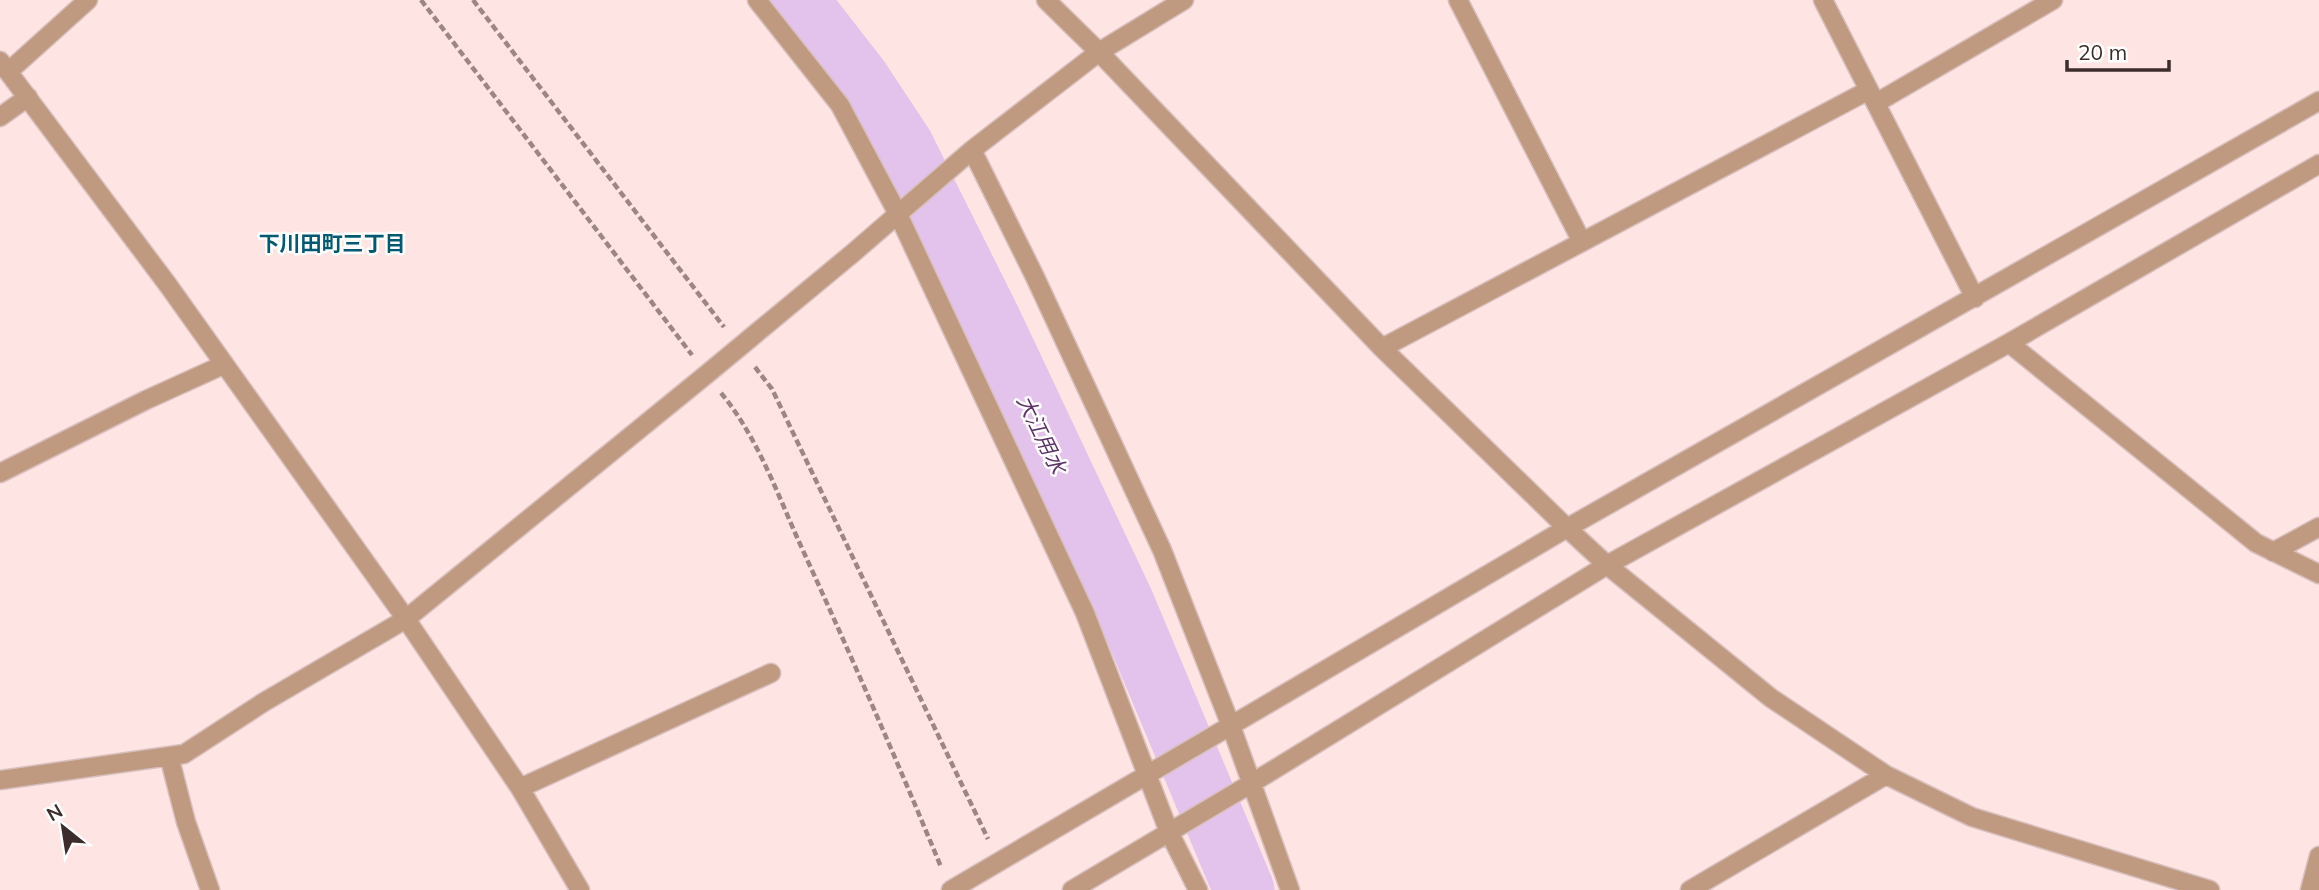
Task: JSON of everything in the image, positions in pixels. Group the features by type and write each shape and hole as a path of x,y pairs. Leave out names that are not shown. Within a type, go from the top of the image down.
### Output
{"street":[{"path":"88,0 4,66 168,285 406,619 520,788 580,890"},
{"path":"757,0 840,105 901,211 1085,613 1198,890"},
{"path":"1046,0 1382,348 1567,528 1607,565 1771,698 1886,775 1972,817 2210,890"},
{"path":"0,780 184,754 264,702 406,619 707,374 972,150 1099,52 1184,0"},
{"path":"1458,0 1581,242"},
{"path":"1823,0 1975,298"},
{"path":"1382,348 1581,242 1873,97 2053,0"},
{"path":"0,117 28,97"},
{"path":"951,890 1567,528 2319,101"},
{"path":"972,150 1035,277 1162,550 1245,787 1290,890"},
{"path":"1072,890 1607,565 2009,343 2319,164"},
{"path":"2009,343 2256,543 2319,574"},
{"path":"0,473 223,365"},
{"path":"2273,552 2319,527"},
{"path":"520,788 771,673"},
{"path":"169,756 186,822 210,890"},
{"path":"1690,890 1886,775"},
{"path":"2310,890 2319,856"}],"path":[{"path":"421,0 734,408 757,451 868,692 951,890"},
{"path":"473,0 772,389 999,863"}],"waterway":[{"name":"大江用水","path":"798,0 860,80 903,145 991,321 1124,603 1244,890"}],"district":[{"name":"下川田町三丁目","path":"332,243"}]}
